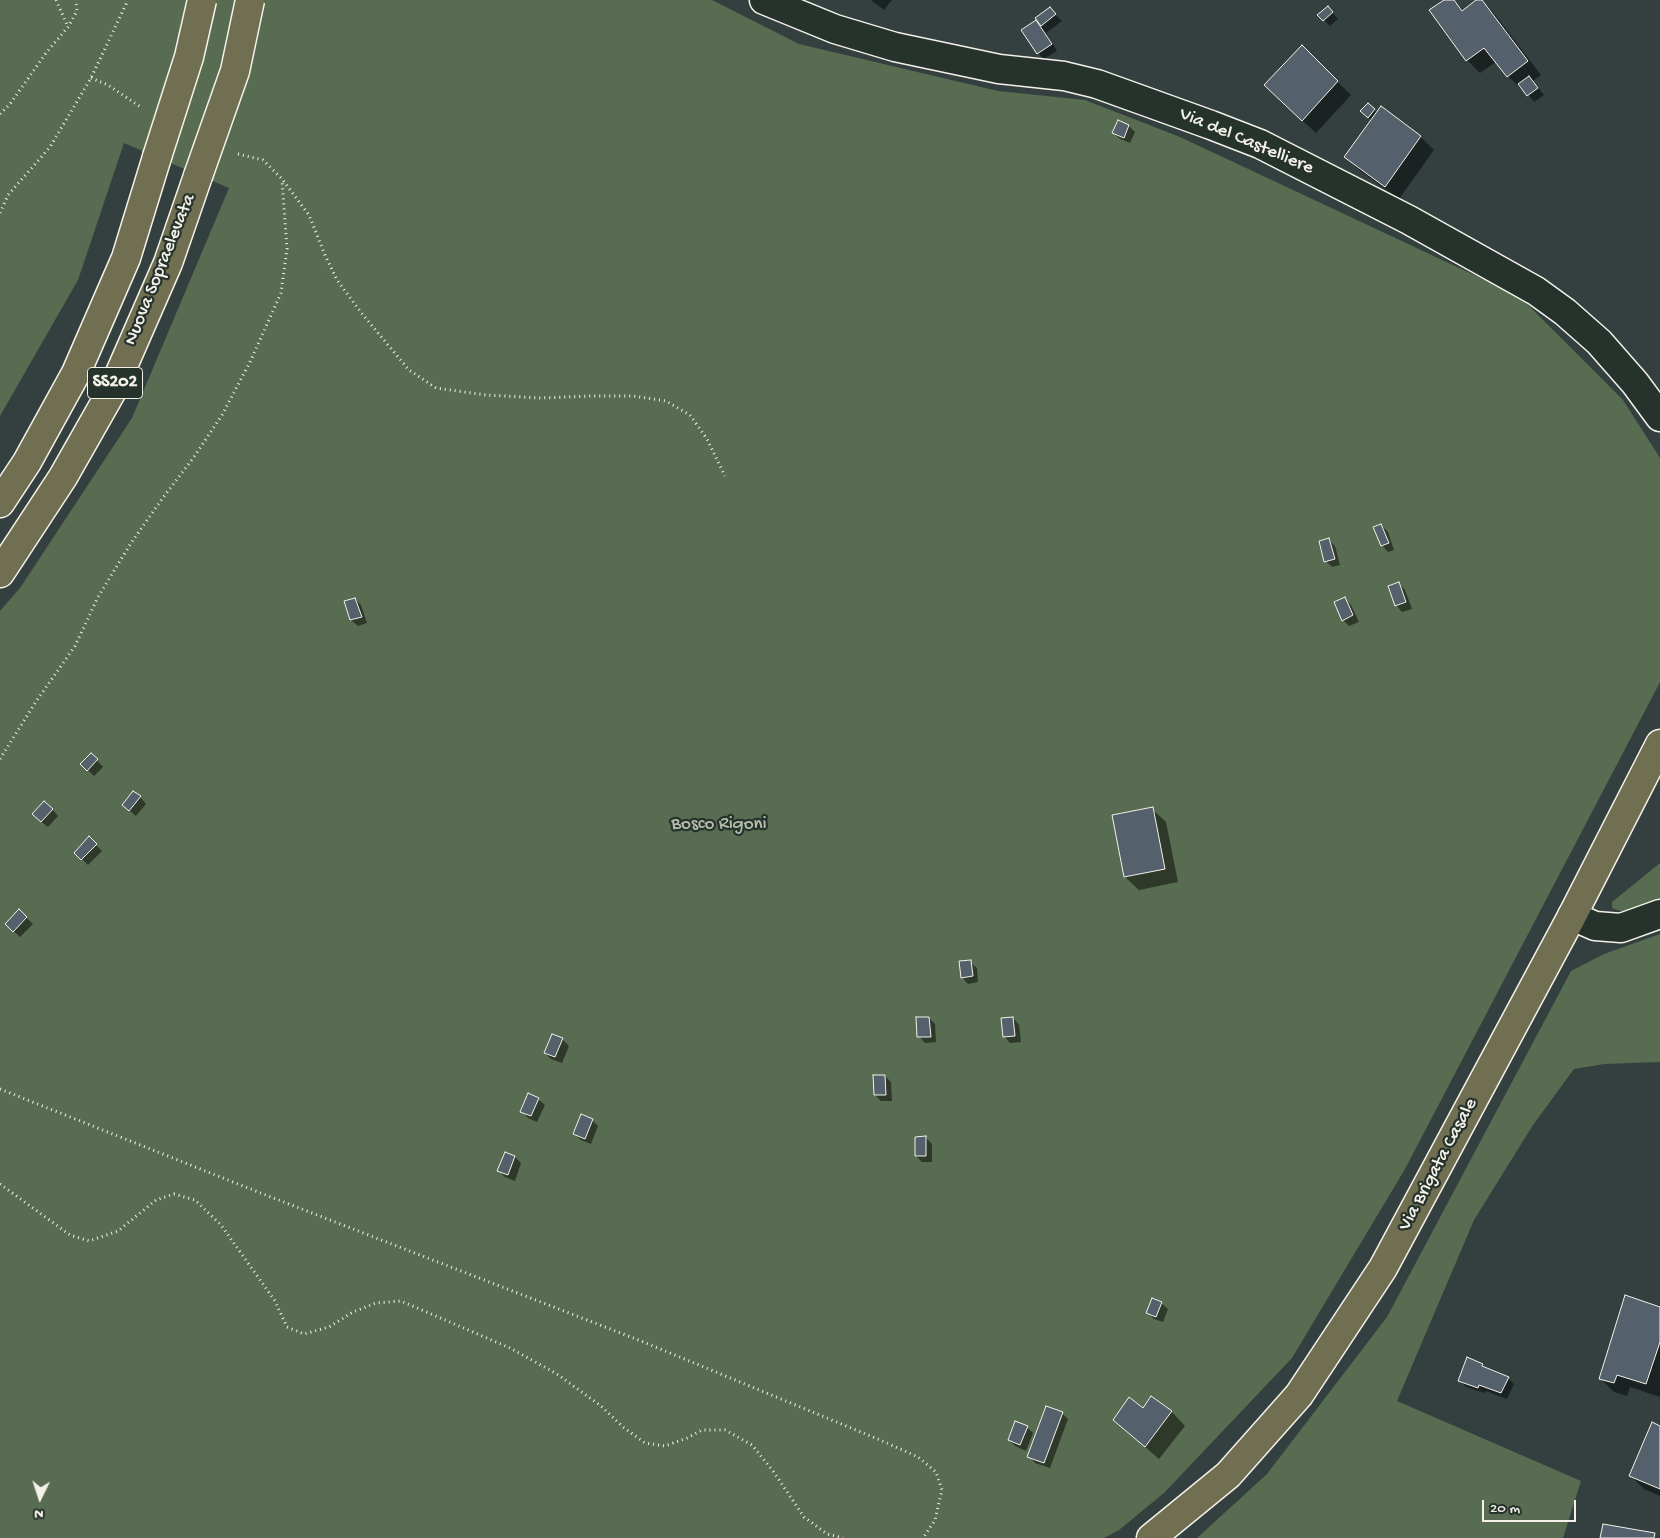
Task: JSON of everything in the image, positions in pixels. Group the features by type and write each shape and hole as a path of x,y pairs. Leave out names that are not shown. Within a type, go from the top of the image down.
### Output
{"main road":[{"name":"Nuova Sopraelevata","path":"0,502 27,462 76,373 126,258 189,57 202,0"},
{"name":"Nuova Sopraelevata","path":"0,573 63,477 112,389 168,263 235,71 250,0"},
{"name":"Via Brigata Casale","path":"1151,1538 1228,1475 1299,1395 1383,1268 1572,916 1660,744"}],"street":[{"name":"Via del Castelliere","path":"764,0 828,26 896,47 999,70 1064,76 1097,84 1260,144 1409,220 1536,291 1565,312 1599,342 1635,383 1660,418"},
{"path":"1572,916 1595,926 1622,928 1660,914"}],"path":[{"path":"56,0 68,28"},
{"path":"0,114 10,104 46,53 68,28 76,11 76,0"},
{"path":"0,213 8,195 50,147 91,78 128,0"},
{"path":"91,78 108,85 150,112"},
{"path":"237,154 264,160 282,179 309,215 325,256 337,280 362,315 409,370 436,388 486,395 541,398 633,396 666,401 690,415 707,439 726,476"},
{"path":"0,758 35,703 76,646 98,597 131,543 216,424 250,362 281,293 287,249 282,179"},
{"path":"0,1089 248,1189 658,1348 918,1457 936,1472 942,1490 935,1520 923,1538"},
{"path":"0,1184 70,1235 89,1241 118,1231 156,1200 174,1194 195,1200 221,1225 275,1301 287,1327 304,1334 328,1327 354,1312 376,1303 400,1301 510,1348 557,1374 601,1406 623,1427 645,1443 665,1446 702,1430 725,1430 752,1445 773,1471 804,1517 828,1534 843,1538"}],"green space":[{"name":"Bosco Rigoni","path":"0,0 712,0 799,44 998,91 1085,100 1180,137 1519,296 1623,400 1660,458 1660,682 1405,1169 1292,1358 1164,1493 1119,1530 1104,1538 0,1538 0,611 20,588 132,418 229,188 124,143 78,280 0,416"},
{"path":"1660,863 1660,900 1654,906 1623,912 1612,908 1612,902"},
{"path":"1660,934 1660,1062 1604,1064 1574,1069 1533,1125 1474,1220 1397,1401 1581,1481 1563,1538 1197,1538 1267,1474 1387,1317 1571,971 1604,954"}],"building":[{"path":"1444,0 1454,0 1462,11 1476,0 1482,0 1528,61 1507,77 1484,48 1466,61 1429,10"},
{"path":"1328,6 1333,12 1323,21 1317,15"},
{"path":"1050,7 1056,14 1041,26 1035,18"},
{"path":"1036,20 1052,44 1037,54 1021,30"},
{"path":"1302,45 1338,81 1302,121 1264,85"},
{"path":"1529,76 1538,88 1527,96 1518,84"},
{"path":"1368,103 1375,109 1368,118 1360,111"},
{"path":"1381,106 1421,136 1385,187 1344,157"},
{"path":"1118,120 1129,125 1124,138 1112,133"},
{"path":"1381,524 1389,543 1381,546 1373,527"},
{"path":"1329,538 1335,559 1324,562 1319,541"},
{"path":"1399,582 1406,602 1395,606 1388,586"},
{"path":"1345,597 1353,615 1342,621 1334,602"},
{"path":"355,598 362,617 350,620 344,601"},
{"path":"91,753 98,759 87,771 80,764"},
{"path":"133,791 141,796 129,811 122,805"},
{"path":"44,801 53,809 41,822 32,814"},
{"path":"1153,807 1165,869 1124,877 1112,815"},
{"path":"89,836 97,844 81,860 74,853"},
{"path":"19,909 27,917 13,932 5,924"},
{"path":"971,960 973,976 961,978 959,961"},
{"path":"916,1017 929,1017 931,1037 917,1037"},
{"path":"1013,1017 1015,1036 1003,1037 1001,1018"},
{"path":"552,1034 563,1038 555,1057 544,1053"},
{"path":"873,1075 885,1075 886,1095 874,1095"},
{"path":"528,1093 539,1098 531,1116 520,1112"},
{"path":"581,1114 593,1119 585,1139 573,1134"},
{"path":"926,1136 926,1156 915,1156 915,1137"},
{"path":"505,1152 515,1156 508,1175 497,1171"},
{"path":"1625,1295 1660,1307 1660,1342 1646,1384 1617,1375 1614,1383 1599,1379"},
{"path":"1152,1298 1162,1302 1156,1317 1146,1313"},
{"path":"1467,1357 1483,1364 1482,1366 1509,1377 1501,1393 1479,1385 1478,1388 1458,1381"},
{"path":"1151,1396 1172,1411 1145,1447 1113,1420 1129,1397 1143,1408"},
{"path":"1046,1406 1063,1412 1044,1463 1027,1457"},
{"path":"1015,1421 1028,1426 1020,1445 1008,1440"},
{"path":"1652,1422 1660,1426 1660,1489 1629,1476"},
{"path":"1603,1524 1655,1533 1654,1538 1600,1538"}]}
